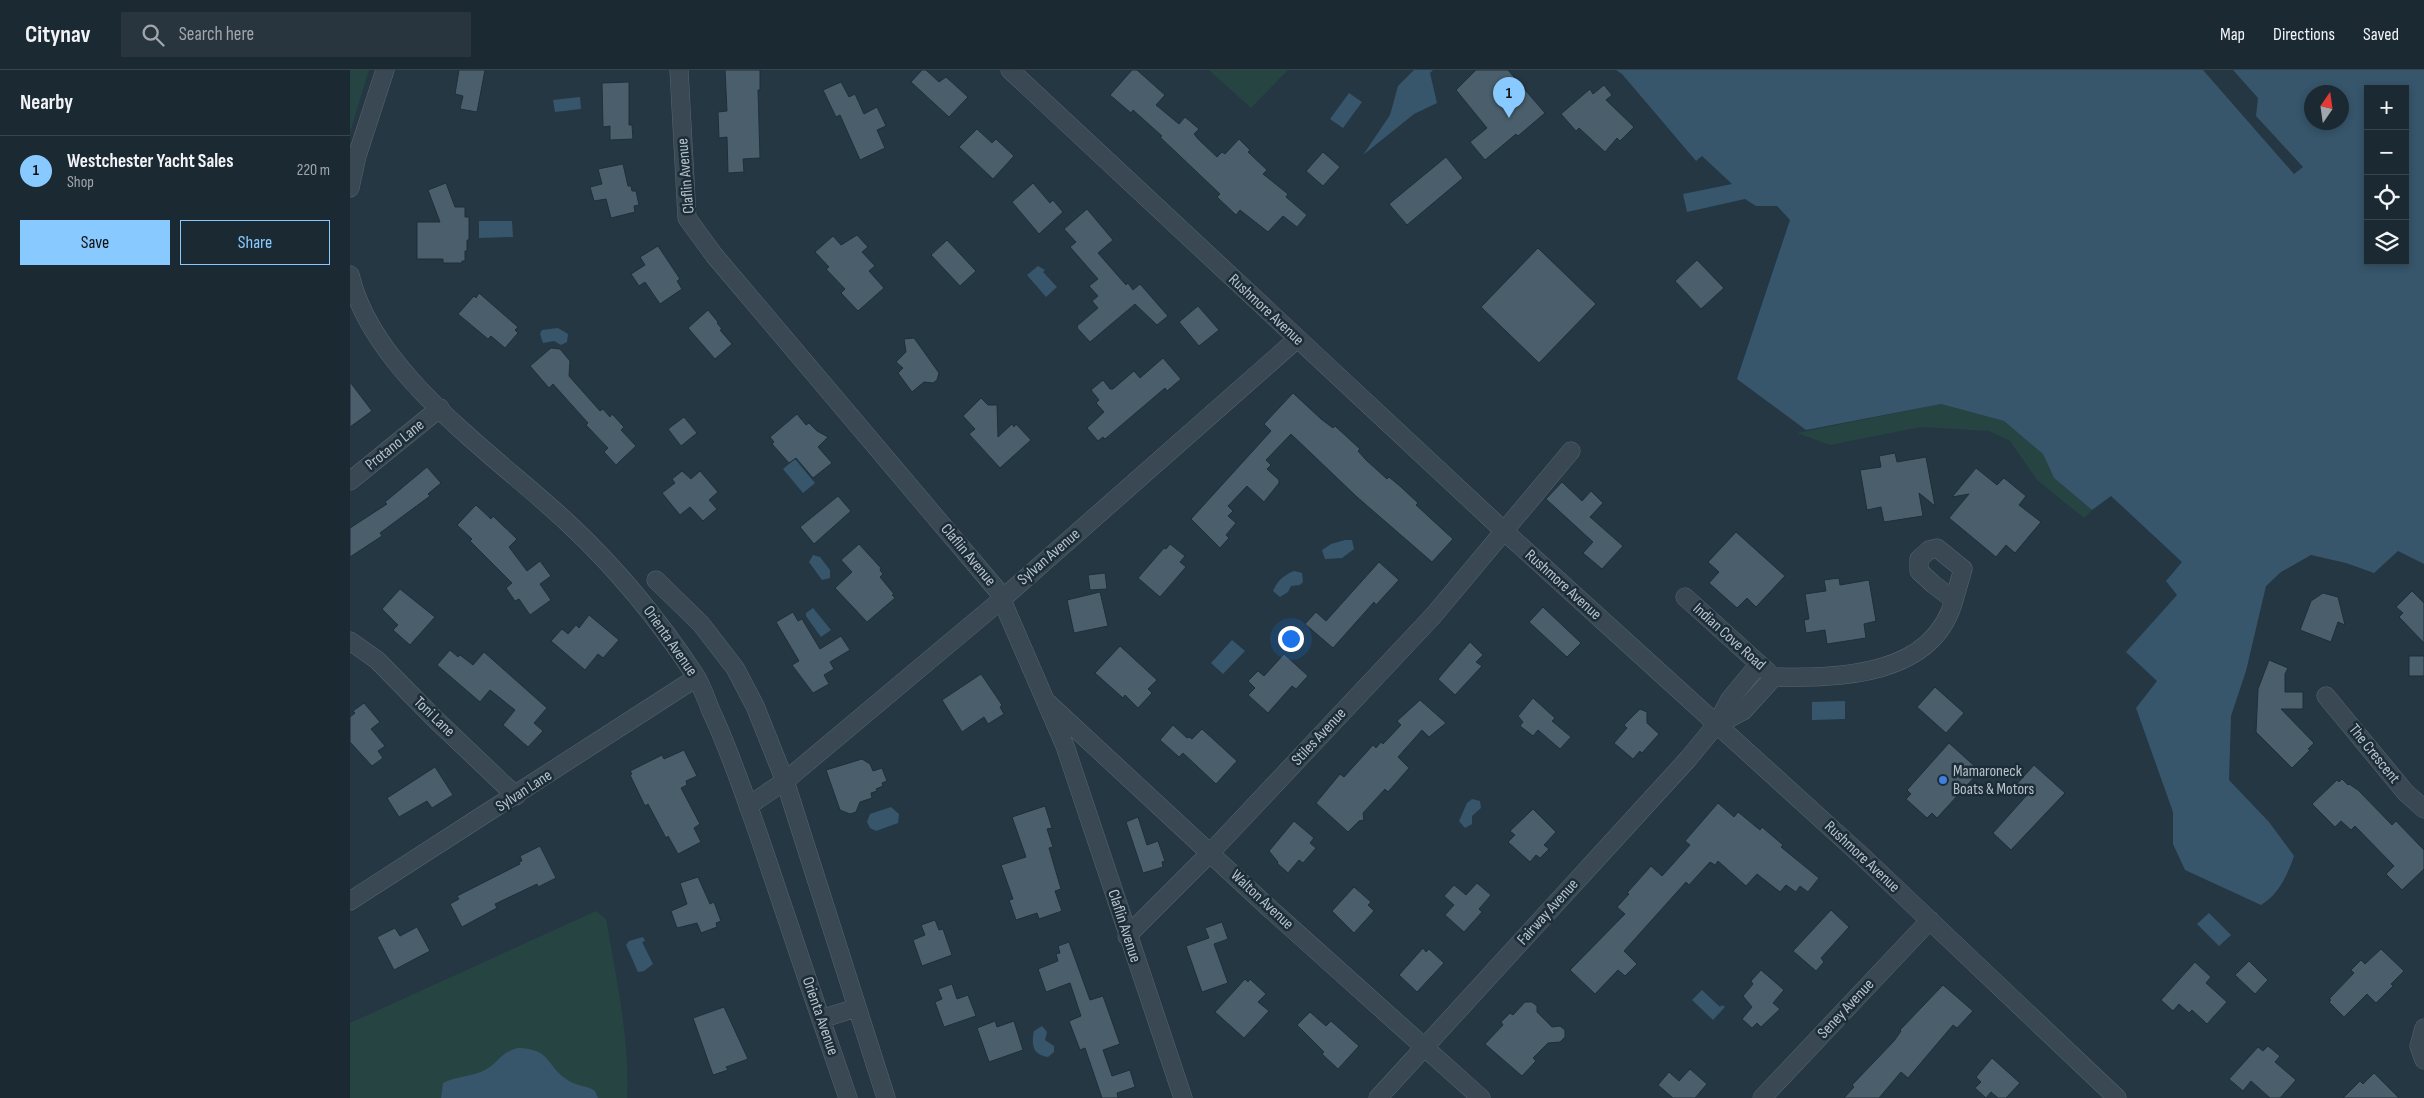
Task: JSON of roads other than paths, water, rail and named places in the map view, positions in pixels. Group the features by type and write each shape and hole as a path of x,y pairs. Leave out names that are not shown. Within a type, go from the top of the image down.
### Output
{"street":[{"path":"350,188 357,156 385,70"},
{"name":"Claflin Avenue","path":"679,70 687,218 714,255 998,591 1065,746 1127,936 1183,1098"},
{"name":"Rushmore Avenue","path":"1010,70 1504,531 1864,858 2117,1098"},
{"name":"Orienta Avenue","path":"350,275 353,287 371,326 397,366 440,408 577,532 649,610 696,678 722,734 848,1098"},
{"name":"Sylvan Avenue","path":"748,806 785,781 1001,600 1297,339"},
{"name":"Protano Lane","path":"350,481 440,408"},
{"name":"Stiles Avenue","path":"1127,936 1211,852 1433,616 1571,451"},
{"name":"Orienta Avenue","path":"656,580 701,624 735,668 755,706 785,781 886,1098"},
{"name":"Indian Cove Road","path":"1685,597 1774,677 1813,678 1872,671 1906,660 1932,639 1950,614 1954,600"},
{"name":"Toni Lane","path":"350,641 377,660 434,718 516,796"},
{"path":"1716,725 1730,699 1759,664"},
{"name":"Indian Cove Road","path":"1716,725 1743,710 1774,677"},
{"name":"Sylvan Lane","path":"350,901 516,796 696,678"},
{"name":"The Crescent","path":"2326,696 2406,793 2424,809"},
{"name":"Walton Avenue","path":"1044,699 1211,852 1268,907 1481,1098"},
{"name":"Fairway Avenue","path":"1378,1098 1688,759 1716,725"},
{"name":"Seney Avenue","path":"1762,1098 1930,920"},
{"path":"821,1019 856,1008"},
{"path":"2424,1028 2419,1046 2424,1060"}],"water":[{"path":"1414,70 1433,70 1430,73 1437,103 1414,114 1363,155 1390,115 1398,86"},
{"path":"1616,70 2424,70 2424,564 2398,551 2374,573 2346,563 2311,555 2281,572 2266,586 2246,671 2231,716 2229,780 2269,822 2294,856 2282,884 2267,901 2261,905 2185,870 2173,844 2173,812 2136,708 2157,681 2126,652 2177,595 2166,581 2182,562 2111,496 2092,510 2054,478 2043,454 2004,421 1941,404 1806,430 1737,379 1790,220 1777,206 1756,206 1745,199 1687,212 1683,194 1732,184 1702,156 1696,161 1622,74"},
{"path":"1349,93 1362,102 1343,128 1330,119"},
{"path":"580,97 581,109 555,112 553,100"},
{"path":"479,221 512,221 513,237 479,238"},
{"path":"1038,266 1045,270 1043,272 1057,287 1046,297 1027,275"},
{"path":"558,328 568,334 567,342 561,345 554,341 543,343 540,334 542,330"},
{"path":"795,459 815,483 803,493 783,469"},
{"path":"1352,540 1354,549 1342,558 1325,559 1322,550 1331,544"},
{"path":"813,555 820,557 830,570 830,578 822,580 809,562"},
{"path":"1294,571 1302,573 1303,582 1300,585 1291,586 1288,592 1280,597 1273,591 1275,587 1281,579"},
{"path":"813,608 831,630 821,637 806,616 806,613"},
{"path":"1232,640 1245,651 1223,674 1211,663"},
{"path":"1845,701 1845,719 1812,720 1812,702"},
{"path":"1472,799 1480,801 1481,808 1472,816 1472,824 1465,828 1459,821 1467,803"},
{"path":"891,807 899,814 898,823 876,831 870,828 867,822 870,814"},
{"path":"2209,913 2231,935 2219,946 2197,924"},
{"path":"643,937 645,941 642,942 653,964 644,971 638,972 626,945 629,941"},
{"path":"1702,990 1720,1007 1722,1005 1725,1007 1713,1020 1692,1000"},
{"path":"1042,1026 1047,1032 1045,1040 1054,1046 1054,1052 1048,1057 1036,1052 1033,1045 1034,1031"},
{"path":"518,1048 529,1049 542,1054 566,1079 595,1091 598,1098 441,1098 443,1083 485,1070 507,1052"}],"place":[{"name":"Westchester Yacht Sales","path":"1509,118"},
{"name":"Mamaroneck Boats & Motors","path":"1943,780"}]}
